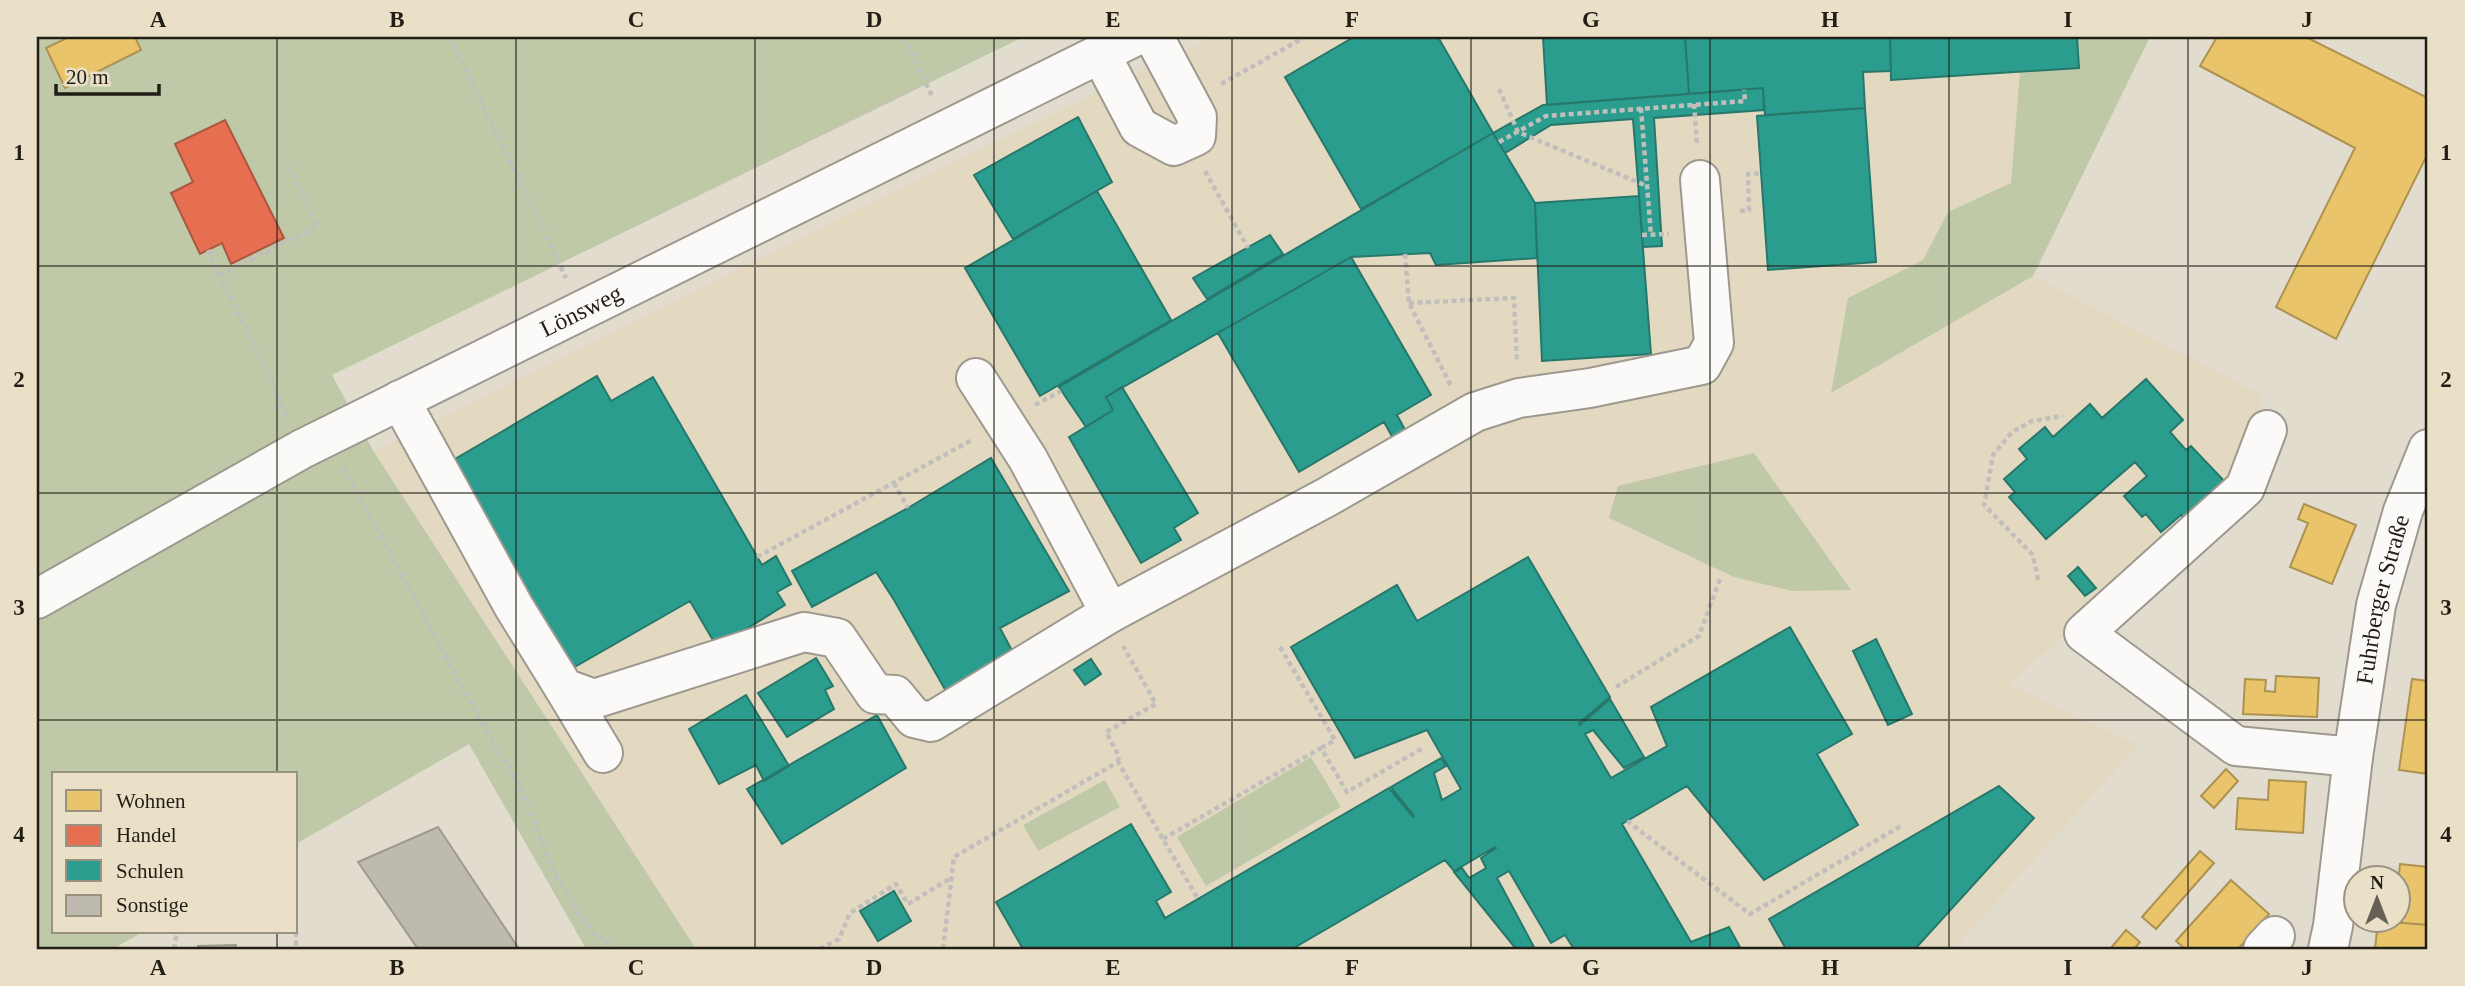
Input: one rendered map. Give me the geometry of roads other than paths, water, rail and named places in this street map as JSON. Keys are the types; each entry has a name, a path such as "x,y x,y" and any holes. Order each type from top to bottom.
{"street":[{"path":"1117,45 1139,127 1174,146 1196,136 1197,117 1154,37"},
{"name":"Lönsweg","path":"37,599 314,442 1117,45"},
{"path":"564,688 594,699 804,632 836,638 875,694 895,695 914,718 931,722 1114,625 1466,416 1519,398 1590,388 1702,365 1714,343 1700,180"},
{"path":"976,378 1028,459 1114,625"},
{"path":"400,400 514,607 603,753"},
{"path":"2267,430 2245,488 2084,633 2236,746 2353,757"},
{"name":"Fuhrberger Straße","path":"2328,949 2376,606 2403,511 2428,449"}]}
